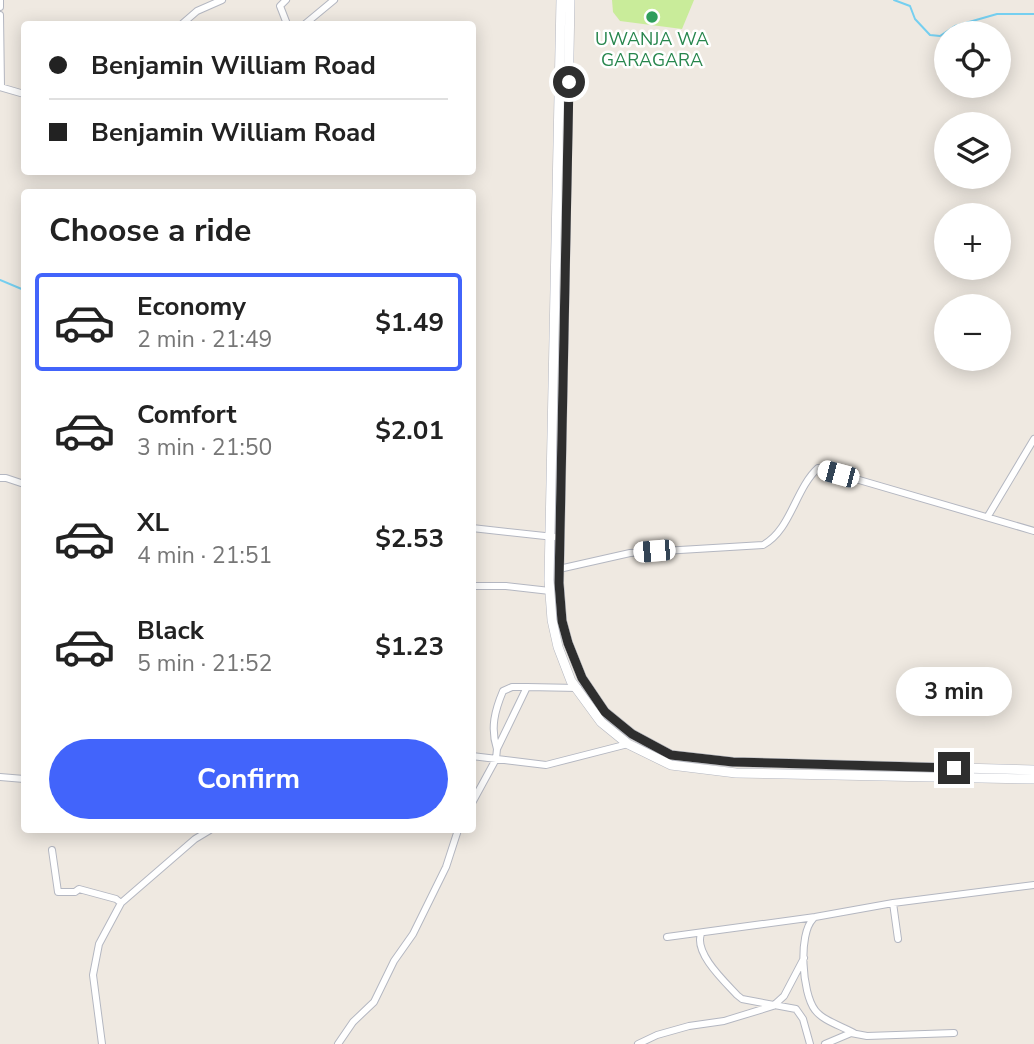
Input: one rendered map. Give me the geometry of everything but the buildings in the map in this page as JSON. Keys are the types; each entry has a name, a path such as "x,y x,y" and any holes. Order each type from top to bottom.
{"main road":[{"path":"561,0 555,537 562,621 581,686 605,712 632,734 671,755 733,762 1034,770"},
{"path":"570,0 555,537 550,591 552,620 558,647 601,722 628,744 671,765 736,773 1034,779"}],"street":[{"path":"0,0 0,7"},
{"path":"186,21 197,11 222,0"},
{"path":"286,0 279,6 286,21"},
{"path":"309,21 334,0"},
{"path":"0,15 0,87 21,93"},
{"path":"988,516 1034,439"},
{"path":"559,569 630,553 763,545 775,535 810,475 818,468 1034,531"},
{"path":"0,478 21,483"},
{"path":"476,528 555,537"},
{"path":"476,586 550,591"},
{"path":"497,748 494,740 494,717 503,691 512,687 581,686"},
{"path":"476,796 496,758 497,748 527,687"},
{"path":"476,757 552,765 628,744"},
{"path":"0,777 21,779"},
{"path":"102,1044 93,975 99,944 121,903 205,833"},
{"path":"338,1044 353,1022 374,1002 394,961 413,934 446,867 457,833"},
{"path":"52,850 58,892 75,892 79,889 116,899 121,903"},
{"path":"667,937 1034,885"},
{"path":"893,903 898,939"},
{"path":"815,917 805,932 805,984 816,1011 822,1017 854,1033 870,1036 954,1033"},
{"path":"701,934 699,944 703,954 737,995 742,999 791,1007 800,1013 810,1044"},
{"path":"638,1044 657,1035 689,1026 724,1021 776,1004 784,996 804,958"},
{"path":"825,1044 840,1036 854,1033"}],"green space":[{"name":"UWANJA WA GARAGARA","path":"612,0 694,0 682,29 620,21 613,12"}],"waterway":[{"path":"894,0 910,6 915,19 930,35 940,36 955,26 997,14 1034,14"},
{"path":"0,280 21,289"}],"place":[{"name":"UWANJA WA GARAGARA","path":"652,17"}],"route":[{"path":"569,82 559,583 562,621 582,678 605,712 632,734 671,755 733,762 954,768"}]}
